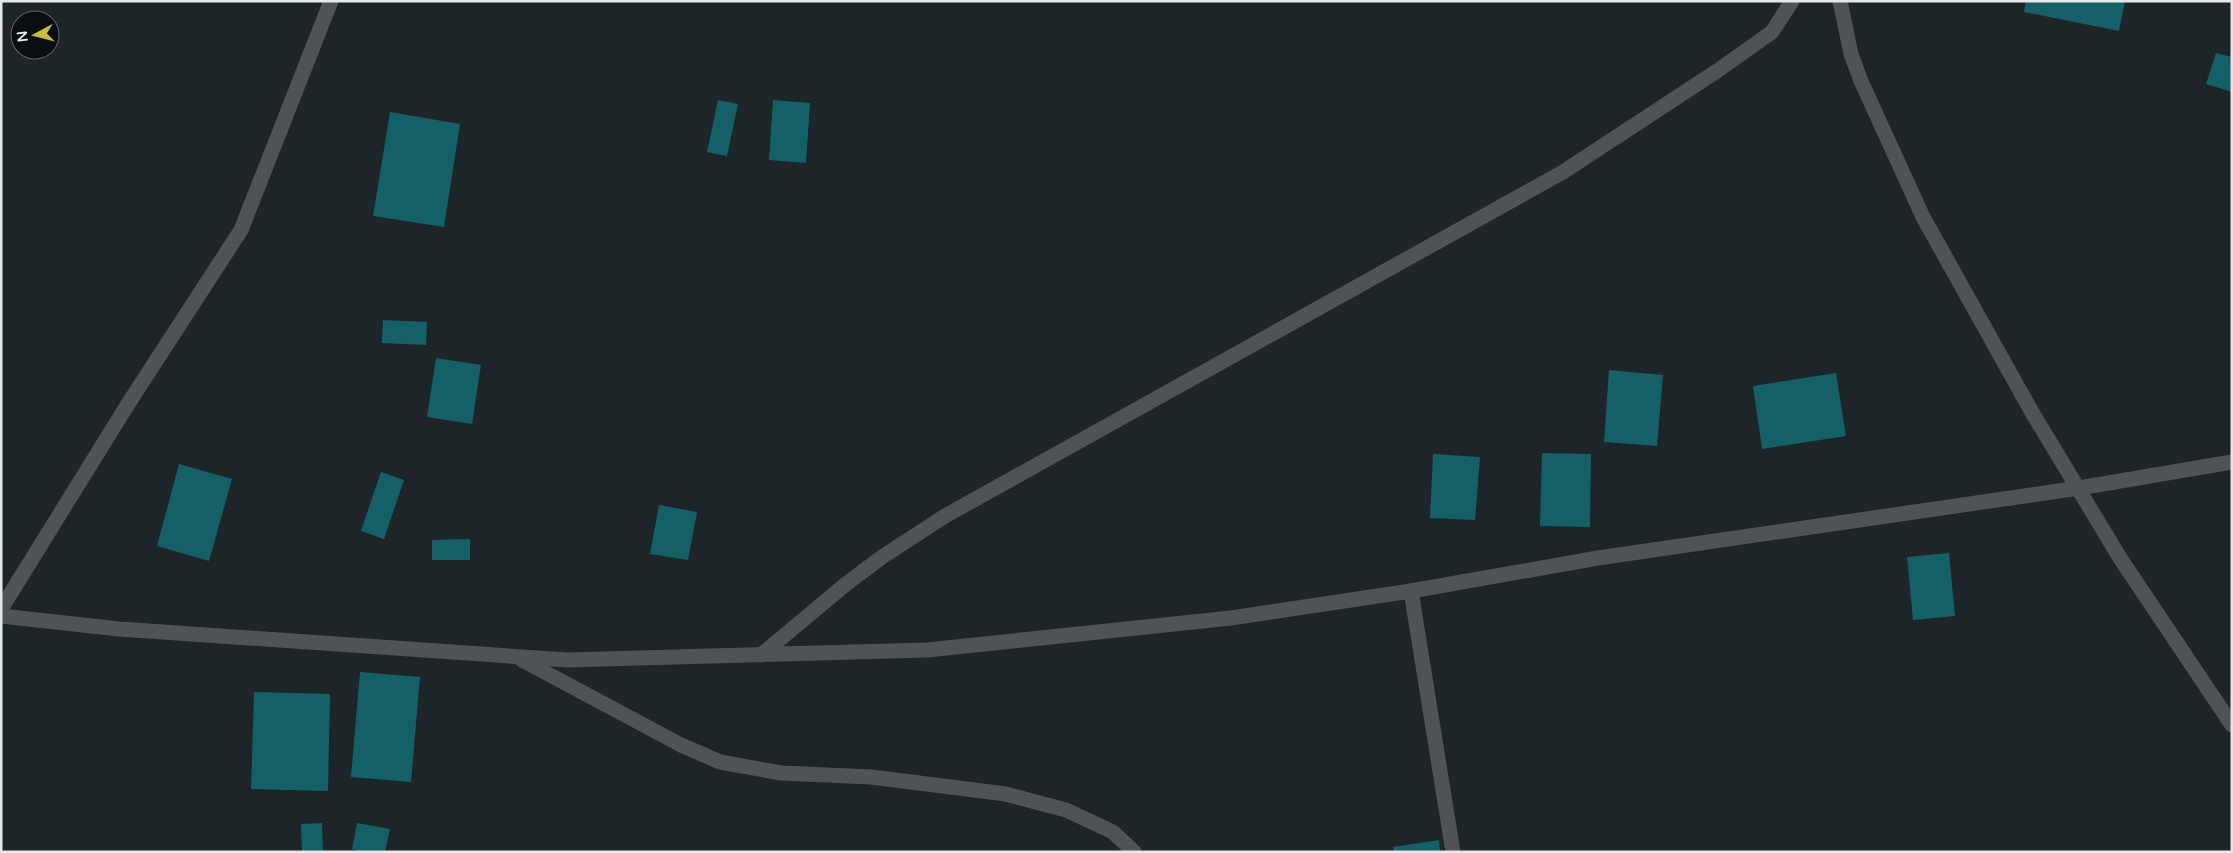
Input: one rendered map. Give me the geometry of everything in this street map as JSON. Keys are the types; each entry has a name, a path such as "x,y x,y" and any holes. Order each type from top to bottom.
{"street":[{"path":"1,609 128,404 241,230 331,1"},
{"path":"761,655 846,584 882,557 945,516 1563,172 1717,71 1772,32 1788,10 1792,1"},
{"path":"1840,1 1851,54 1861,81 1923,217 2033,414 2120,558 2232,725"},
{"path":"1,616 118,629 517,658 626,660 927,650 1231,618 1608,557 2079,488 2232,462"},
{"path":"1411,590 1453,852"},
{"path":"517,658 681,745 720,762 782,773 871,777 1006,794 1066,810 1113,832 1134,852"}],"building":[{"path":"2026,1 2125,1 2119,31 2024,12"},
{"path":"2216,53 2232,57 2232,92 2206,84"},
{"path":"718,100 738,104 727,156 707,152"},
{"path":"773,100 810,103 806,163 769,160"},
{"path":"390,112 460,124 444,227 373,216"},
{"path":"383,320 427,322 426,345 382,343"},
{"path":"436,358 481,365 472,424 427,417"},
{"path":"1609,370 1663,375 1657,446 1604,442"},
{"path":"1836,373 1846,436 1762,449 1753,386"},
{"path":"1542,453 1591,454 1590,527 1540,526"},
{"path":"1433,454 1480,457 1475,520 1430,518"},
{"path":"179,464 232,479 209,561 157,546"},
{"path":"381,472 404,480 384,539 361,531"},
{"path":"659,505 697,512 688,560 650,554"},
{"path":"470,539 470,560 432,560 432,540"},
{"path":"1949,553 1955,616 1913,620 1907,557"},
{"path":"360,672 420,677 411,782 351,777"},
{"path":"254,692 330,694 328,791 251,789"},
{"path":"322,823 323,852 302,852 301,824"},
{"path":"357,823 390,829 385,852 363,852 352,849"},
{"path":"1439,840 1440,852 1394,852 1393,847"}]}
